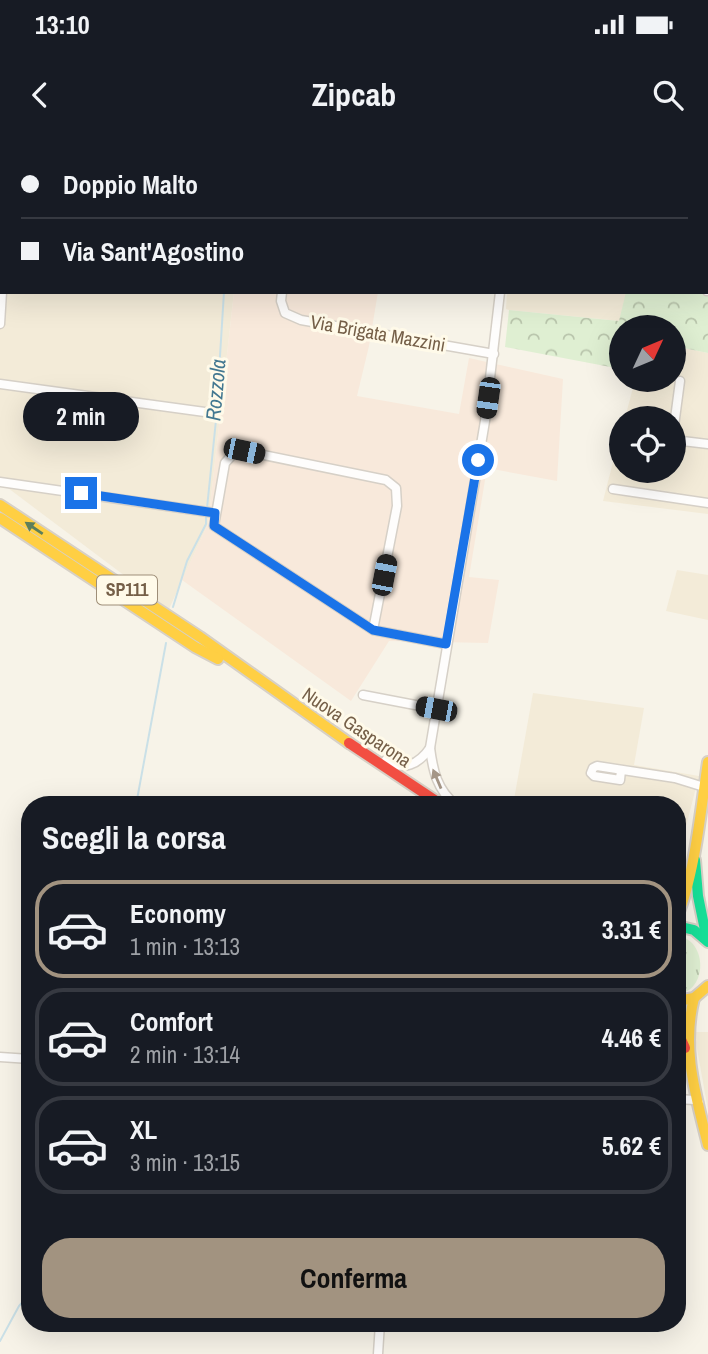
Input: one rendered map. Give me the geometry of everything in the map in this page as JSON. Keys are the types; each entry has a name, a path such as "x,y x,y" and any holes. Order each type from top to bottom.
{"main road":[{"name":"Nuova Gasparona","path":"0,505 430,796"},
{"name":"Nuova Gasparona","path":"0,518 195,647 253,677"},
{"path":"686,888 708,762"},
{"path":"694,849 698,896 707,941"},
{"path":"686,928 694,930 707,941"},
{"path":"686,998 703,993"},
{"path":"703,993 687,1030 689,1058 708,1145"},
{"path":"686,1051 689,1058"}],"street":[{"path":"0,324 2,294"},
{"name":"Via Brigata Mazzini","path":"282,294 285,313 301,320 494,354"},
{"path":"447,796 441,790 433,770 430,748 483,433 500,294"},
{"path":"0,384 212,413"},
{"path":"686,441 708,444"},
{"path":"373,630 397,506 396,488 386,480 244,451 233,454 225,463 209,512 214,526 373,630 446,644"},
{"path":"1,482 209,512"},
{"path":"613,489 708,503"},
{"path":"363,695 436,709"},
{"path":"312,717 338,729 393,765 410,766 421,760 430,748"},
{"path":"621,770 675,778 704,786"},
{"path":"0,1057 21,1058"},
{"path":"686,1100 699,1103"},
{"path":"378,1354 379,1332"}],"shaded area":[{"path":"2,294 234,294 208,524 169,609 0,482"},
{"path":"234,294 378,294 357,396 459,414 469,358 563,379 557,481 487,468 469,577 499,580 488,643 389,641 351,701 182,580 208,524"},
{"path":"507,294 627,294 622,315 609,315 609,320 506,309"},
{"path":"686,348 708,353 708,514 603,501 609,478 609,483 686,483 686,406 628,406 632,392 686,392"},
{"path":"677,570 708,575 708,620 666,611"},
{"path":"533,693 644,708 634,765 699,776 686,826 686,796 515,796"},
{"path":"694,1032 708,1032 708,1110"}],"green space":[{"path":"626,294 708,294 708,353 686,348 686,315 620,315"},
{"path":"509,310 609,320 609,367 505,347"},
{"path":"686,939 699,955 700,965 699,976 687,991"}],"waterway":[{"name":"Rozzola","path":"207,508 224,294"},
{"name":"Rozzola","path":"173,607 187,561 206,524 206,517"},
{"name":"Rozzola","path":"138,796 166,643"},
{"name":"Rozzola","path":"0,1341 21,1304"}],"traffic: fast":[{"path":"695,860 698,896 707,940"},
{"path":"686,928 694,930 708,942"}],"traffic: slow":[{"path":"0,505 200,637 349,743"},
{"path":"0,518 195,647 218,659"},
{"path":"686,889 693,862 708,762"},
{"path":"686,999 694,998 708,986"},
{"path":"694,998 690,1017 690,1054 708,1145"}],"traffic: jam":[{"path":"349,743 428,796"}],"route":[{"path":"81,493 215,513 214,526 373,630 446,644 478,460"}]}
